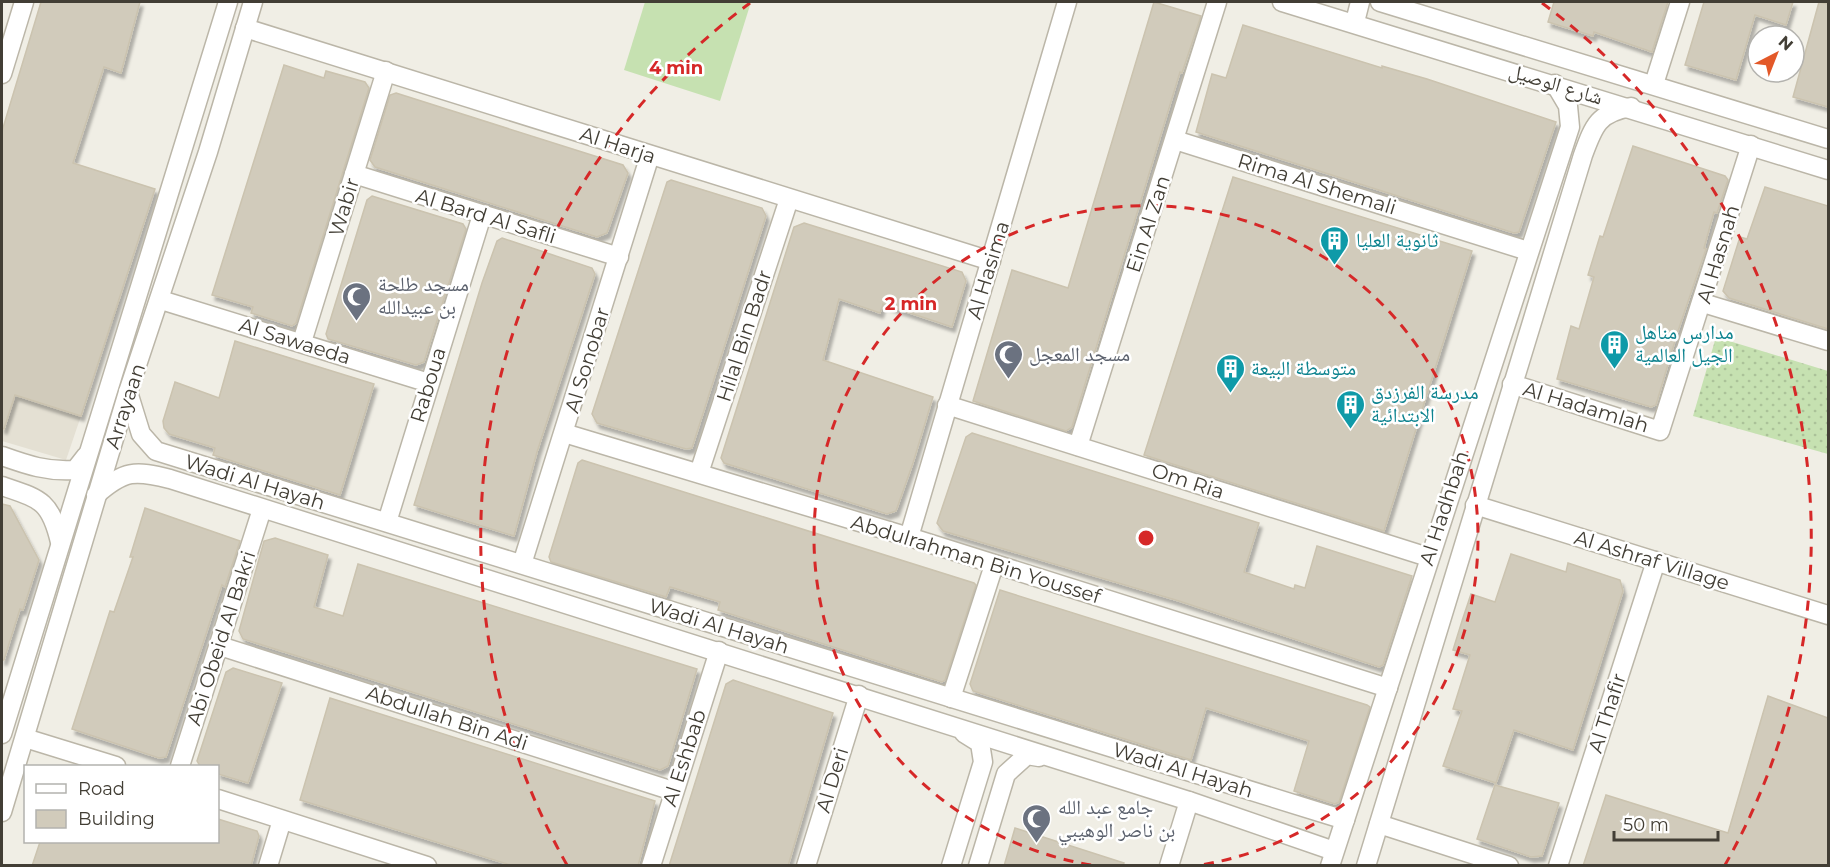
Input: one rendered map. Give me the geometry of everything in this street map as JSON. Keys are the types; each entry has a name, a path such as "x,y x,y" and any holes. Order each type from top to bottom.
{"street":[{"path":"2,74 24,2"},
{"name":"Arrayaan","path":"2,734 228,2"},
{"name":"Arrayaan","path":"2,812 96,495 208,152 253,2"},
{"name":"Al Hasima","path":"909,537 1067,2"},
{"name":"Ein Al Zan","path":"1078,446 1175,140 1216,2"},
{"name":"شارع الوصيل","path":"1282,2 1631,107 1828,170"},
{"path":"1354,22 1360,2"},
{"name":"شارع الوصيل","path":"1380,2 1828,139"},
{"path":"1654,84 1680,2"},
{"name":"Al Harja","path":"245,28 991,261"},
{"name":"Wabir","path":"302,342 386,71"},
{"name":"Al Hadhbah","path":"1332,858 1428,557 1570,127 1568,106 1555,84"},
{"name":"Al Hadhbah","path":"1366,866 1474,505 1592,131 1605,114 1631,107"},
{"name":"Rima Al Shemali","path":"1175,140 1528,251"},
{"path":"184,144 208,152"},
{"name":"Al Hasnah","path":"1660,430 1703,303 1751,145"},
{"name":"Al Sonobar","path":"522,564 650,155"},
{"name":"Al Bard Al Safli","path":"354,174 619,257"},
{"path":"1552,180 1574,187"},
{"name":"Hilal Bin Badr","path":"699,473 789,199"},
{"name":"Raboua","path":"387,522 482,215"},
{"name":"Al Sawaeda","path":"160,300 429,383"},
{"path":"1703,303 1828,341"},
{"name":"Al Hadamlah","path":"1512,384 1660,430"},
{"name":"Wadi Al Hayah","path":"128,392 141,434 156,451 1345,820"},
{"name":"Om Ria","path":"947,405 1428,557"},
{"name":"Abdulrahman Bin Youssef","path":"564,433 909,537 1388,688"},
{"path":"60,545 54,518 46,505 2,484 5,457 41,470 75,470 89,452"},
{"path":"189,485 195,464"},
{"name":"Wadi Al Hayah","path":"96,495 124,475 142,472 189,485 1189,801 1276,831 1332,858"},
{"name":"Al Ashraf Village","path":"1474,505 1828,615"},
{"name":"Abi Obeid Al Bakri","path":"180,765 262,509"},
{"name":"Al Thafir","path":"1558,866 1656,561"},
{"path":"951,698 994,565"},
{"name":"Abdullah Bin Adi","path":"220,646 674,791"},
{"name":"Al Eshbab","path":"651,866 719,651"},
{"name":"Al Deri","path":"806,866 859,695"},
{"path":"950,725 980,743 983,762 951,866"},
{"path":"25,738 113,765"},
{"path":"978,866 1006,774 1027,755 1055,760"},
{"path":"219,799 421,865"},
{"path":"1168,866 1189,801"},
{"path":"1276,831 1285,802"},
{"path":"268,866 282,820"},
{"path":"1379,824 1509,866"}],"shaded area":[{"path":"2,262 120,301 66,460 2,441"}],"green space":[{"path":"645,2 751,2 720,101 624,70"},
{"path":"1716,337 1828,371 1828,454 1693,416"}],"building":[{"path":"41,2 140,2 121,73 104,67 73,163 155,189 81,416 15,395 4,429 2,428 2,131"},
{"path":"1154,2 1201,16 1182,73 1180,72 1072,427 1066,431 973,401 1012,270 1068,288"},
{"path":"1554,2 1668,2 1652,52 1594,32 1593,36 1548,22"},
{"path":"1704,2 1793,2 1786,24 1755,15 1752,24 1746,24 1746,46 1736,80 1685,65"},
{"path":"1819,2 1828,4 1828,107 1793,97 1797,84 1806,84 1806,50"},
{"path":"1243,25 1382,68 1382,66 1427,79 1556,122 1519,232 1514,233 1196,132 1212,74 1226,78"},
{"path":"284,65 324,78 326,71 365,82 369,88 296,323 292,326 251,313 253,307 212,295"},
{"path":"396,93 623,165 628,173 607,233 597,237 375,167 370,160 390,95"},
{"path":"1633,146 1725,176 1728,180 1717,213 1714,212 1704,248 1706,249 1656,405 1651,407 1557,379 1571,326 1579,329 1594,277 1588,275"},
{"path":"1233,177 1472,251 1384,531 1144,455"},
{"path":"671,180 762,208 766,216 692,448 686,449 597,423 592,414 667,182"},
{"path":"1765,187 1828,206 1828,329 1729,298 1723,291 1740,237 1747,239"},
{"path":"372,196 463,224 466,229 424,362 416,365 328,339 326,334 367,200"},
{"path":"804,223 962,272 966,281 952,327 883,304 880,313 839,299 823,360 933,397 896,511 887,514 724,463 721,458 794,227"},
{"path":"502,238 592,268 595,274 537,452 514,536 414,505 482,283 497,241"},
{"path":"235,341 374,384 340,495 213,455 215,448 169,434 164,428 163,421 175,382 219,398"},
{"path":"972,433 1259,523 1244,572 1294,589 1295,585 1305,588 1317,546 1412,576 1383,665 1379,667 1179,601 943,531 937,523 966,437"},
{"path":"582,460 974,583 976,585 945,680 942,682 718,610 720,602 670,587 666,597 551,562 549,557 578,463"},
{"path":"2,504 10,506 39,560 4,660 2,660"},
{"path":"145,508 240,541 225,587 222,585 166,757 159,758 72,729 110,611 114,612 133,557 130,557"},
{"path":"275,538 328,555 314,607 343,616 358,564 697,669 668,766 660,770 243,639 239,631 264,541"},
{"path":"1511,554 1566,572 1568,563 1620,580 1623,591 1573,750 1514,730 1496,783 1443,766 1462,711 1453,709 1470,655 1453,650 1462,621 1471,594 1495,602"},
{"path":"1000,590 1367,705 1370,707 1339,802 1335,804 1294,791 1309,741 1206,708 1191,760 973,691 970,684"},
{"path":"233,668 282,683 248,783 219,774 219,765 199,765 197,761 226,672"},
{"path":"733,680 833,713 788,866 669,866 726,684"},
{"path":"1768,696 1828,718 1828,866 1583,866 1606,795 1728,833"},
{"path":"330,698 655,801 638,866 514,866 300,800"},
{"path":"1495,785 1559,803 1542,856 1531,857 1477,839"},
{"path":"219,819 257,831 259,836 251,866 32,866 40,843 219,843"},
{"name":"جامع عبد الله بن ناصر الوهيبي","path":"1015,828 1124,863 1123,866 1004,866"}],"place":[{"name":"ثانوية العليا","path":"1335,266"},
{"name":"مسجد طلحة بن عبيدالله","path":"357,322"},
{"name":"مدارس مناهل الجيل العالمية","path":"1614,370"},
{"name":"مسجد المعجل","path":"1008,380"},
{"name":"متوسطة البيعة","path":"1230,394"},
{"name":"مدرسة الفرزدق الابتدائية","path":"1350,430"},
{"name":"جامع عبد الله بن ناصر الوهيبي","path":"1037,844"}]}
